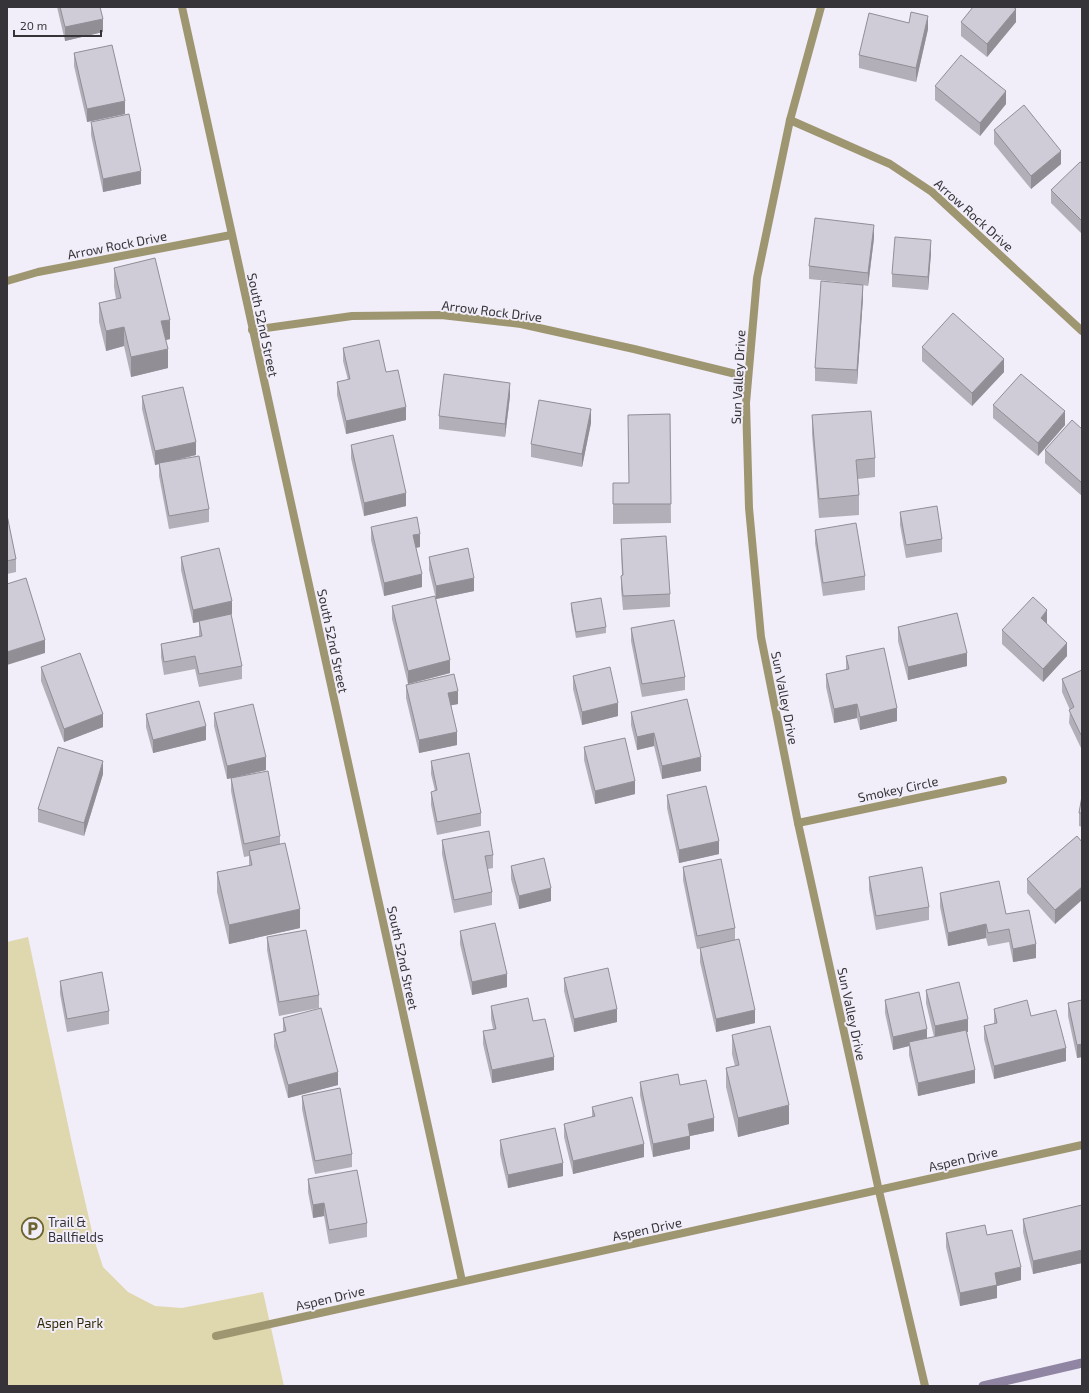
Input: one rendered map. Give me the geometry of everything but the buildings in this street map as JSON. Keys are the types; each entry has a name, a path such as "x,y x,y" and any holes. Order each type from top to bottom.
{"street":[{"name":"South 52nd Street","path":"182,7 462,1281"},
{"name":"Sun Valley Drive","path":"821,7 790,120 757,278 746,404 749,508 761,637 798,823 879,1191 925,1386"},
{"name":"Arrow Rock Drive","path":"790,120 890,164 932,192 1082,331"},
{"name":"Arrow Rock Drive","path":"7,281 38,272 231,235"},
{"name":"Arrow Rock Drive","path":"252,330 352,316 441,315 521,324 634,349 748,377"},
{"name":"Smokey Circle","path":"798,823 1003,780"},
{"name":"Aspen Drive","path":"216,1336 1082,1145"}],"green space":[{"name":"Aspen Park","path":"28,937 74,1153 93,1236 103,1267 128,1292 155,1306 182,1308 263,1292 284,1386 7,1386 7,942"}],"waterway":[{"path":"983,1386 1082,1363"}],"place":[{"name":"Trail & Ballfields","path":"33,1229"}]}
